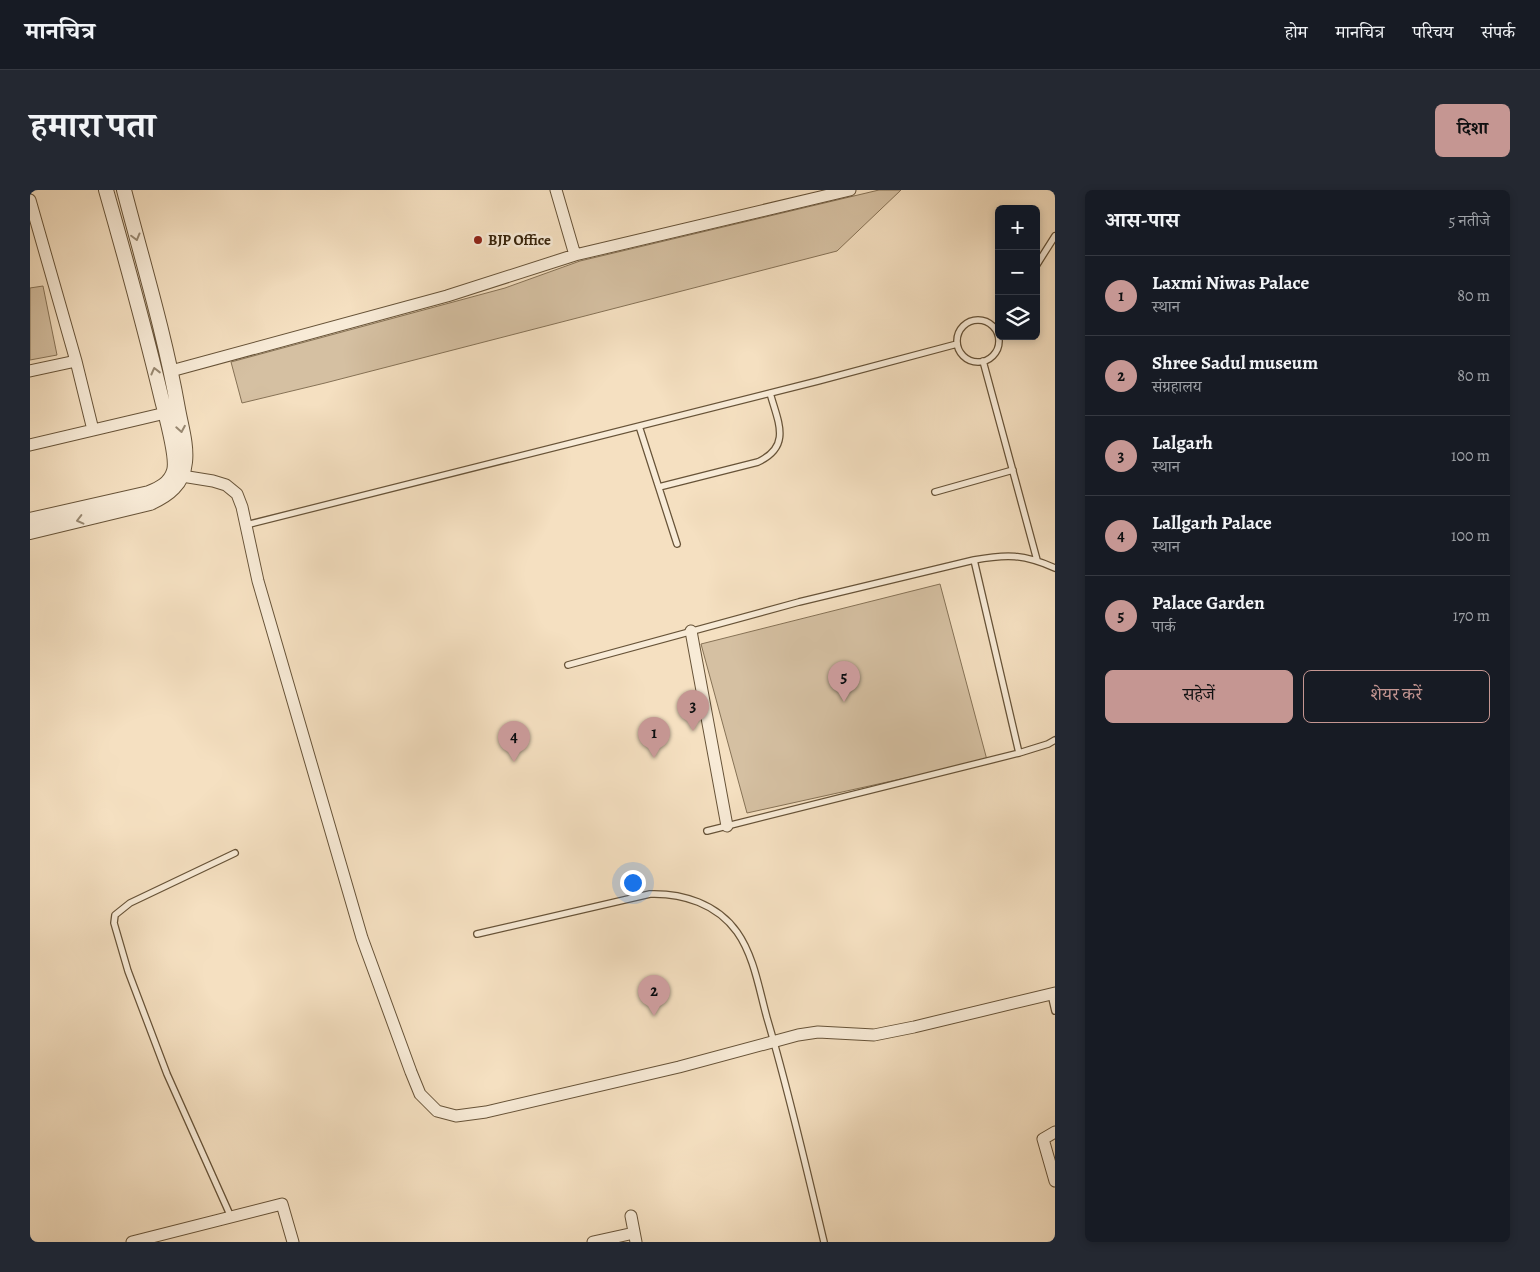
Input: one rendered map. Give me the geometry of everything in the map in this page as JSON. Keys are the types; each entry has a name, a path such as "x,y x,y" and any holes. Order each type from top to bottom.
{"street":[{"path":"30,532 150,503 166,496 182,476 185,462 184,445 171,411 106,190"},
{"path":"30,520 149,493 161,488 174,471 171,371 124,190"},
{"path":"556,190 575,255"},
{"path":"171,371 447,296 575,255 828,193 850,190"},
{"path":"30,200 76,361 92,430"},
{"path":"30,371 76,361"},
{"path":"30,445 171,411"},
{"path":"182,476 226,485 237,494 242,507 260,590 362,938 420,1094 437,1111 456,1116 486,1112 818,1032 874,1035 1053,994"},
{"path":"691,631 728,826"},
{"path":"1055,1132 1044,1139 1055,1181"},
{"path":"132,1242 282,1204 293,1242"},
{"path":"593,1242 635,1237 631,1216"}],"lane":[{"path":"1040,260 1055,236"},
{"path":"995,326 985,321 971,321 964,324 957,337 957,344 959,351 964,357 970,361 983,362 989,359 998,349 999,340"},
{"path":"246,525 957,344"},
{"path":"983,362 1037,560"},
{"path":"659,487 758,462 769,457 776,450 780,429 770,393"},
{"path":"639,426 677,544"},
{"path":"935,492 1012,470"},
{"path":"568,664 799,602 974,560 1014,555 1037,560 1055,568"},
{"path":"974,560 1019,753"},
{"path":"707,831 1019,753 1055,740"},
{"path":"231,1217 167,1074 128,971 114,923 115,915 130,903 235,854"},
{"path":"477,934 650,894 668,894 684,897 704,904 720,915 736,930 753,967 774,1042 824,1242"},
{"path":"1053,994 1055,1011"}],"shaded area":[{"path":"879,190 901,190 837,251 242,403 231,362 505,288 580,261"},
{"path":"43,286 57,355 30,360 30,288"},
{"path":"940,584 987,760 747,813 701,644"}],"place":[{"name":"BJP Office","path":"478,240"},
{"name":"Palace Garden","path":"844,702"},
{"name":"Lalgarh","path":"693,731"},
{"name":"Laxmi Niwas Palace","path":"654,758"},
{"name":"Lallgarh Palace","path":"514,762"},
{"name":"Shree Sadul museum","path":"654,1016"}]}
